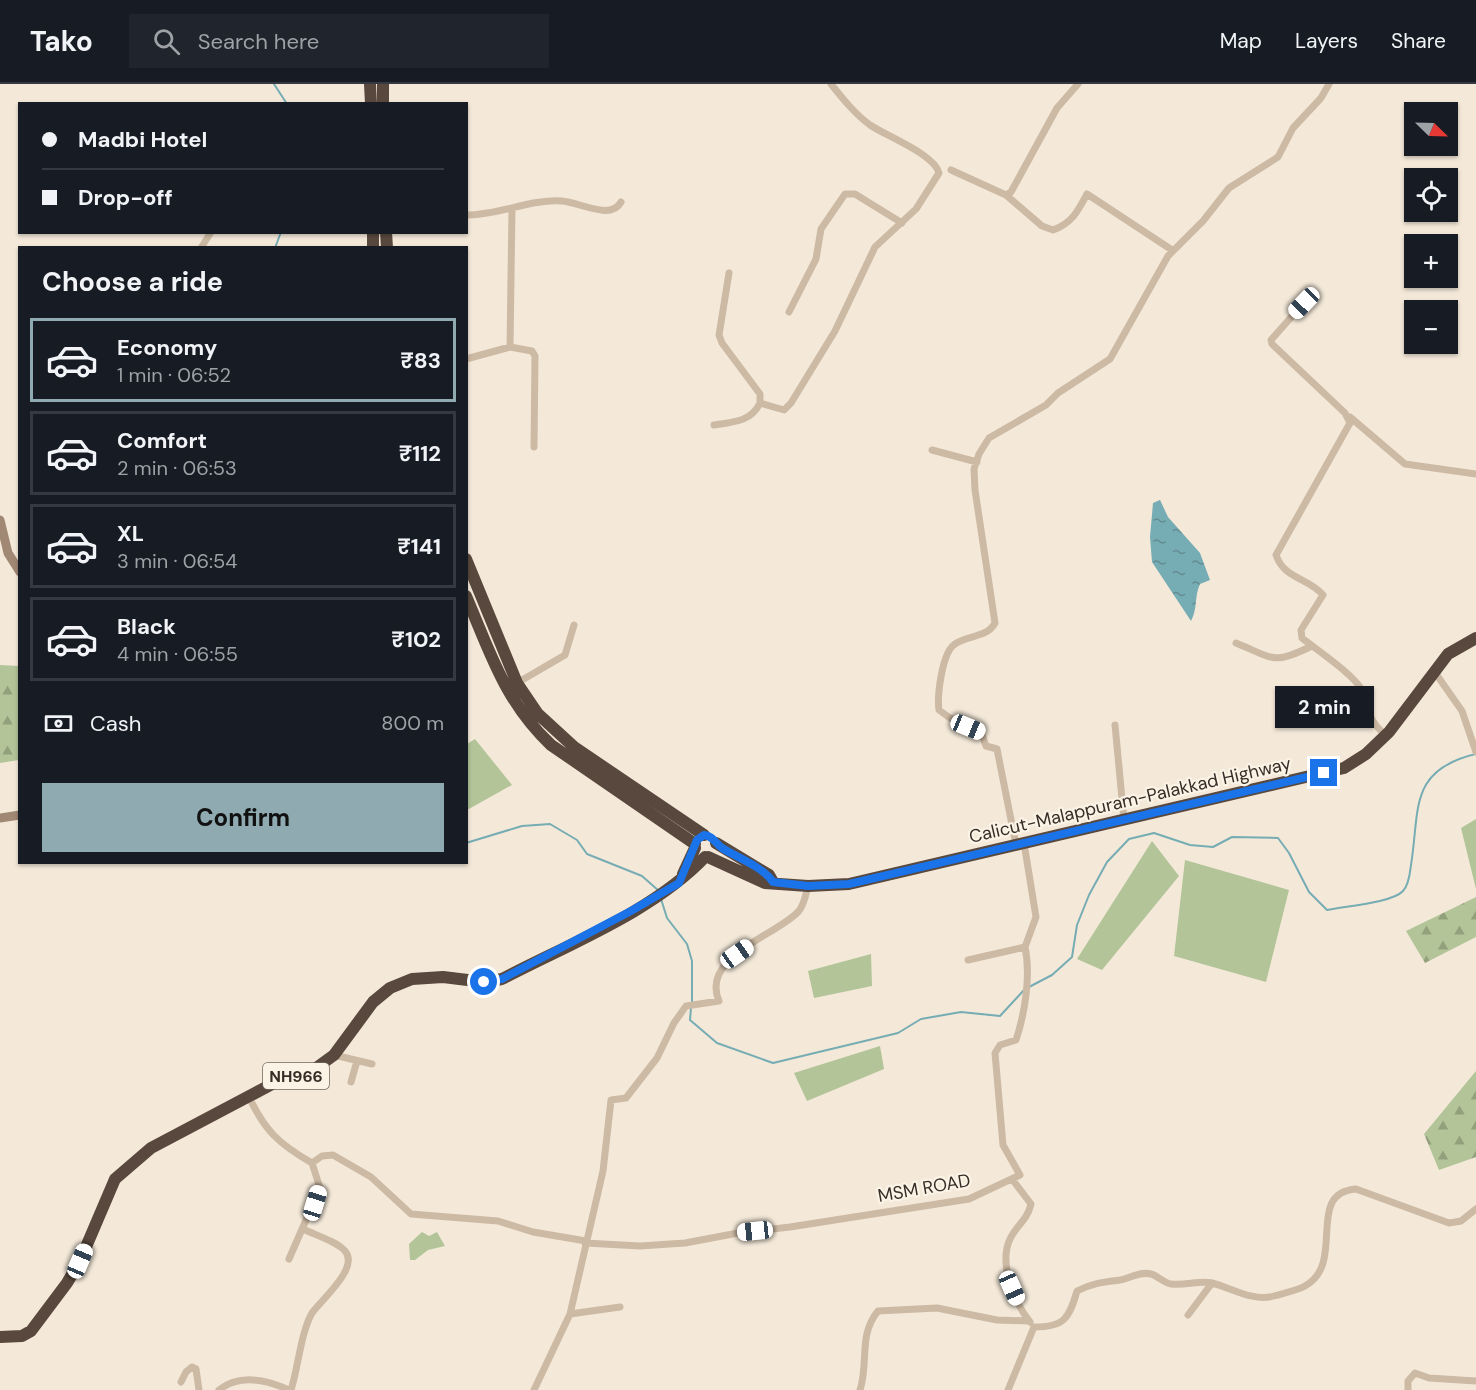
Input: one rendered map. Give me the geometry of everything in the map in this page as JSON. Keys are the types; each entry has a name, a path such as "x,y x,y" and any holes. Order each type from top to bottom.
{"highway":[{"path":"370,84 371,102"},
{"path":"382,84 383,102"},
{"path":"468,564 525,699 557,733 698,842"},
{"path":"468,601 511,699 537,732 551,745 698,842"},
{"name":"Calicut-Malappuram-Palakkad Highway","path":"698,842 707,857 765,883 808,886 849,884 1344,768 1366,754 1384,735 1448,654 1476,638"},
{"path":"679,883 698,842 712,837 716,843 769,875 773,882"},
{"name":"NH966","path":"0,1337 22,1336 31,1331 67,1283 80,1261 115,1179 130,1163 151,1148 276,1082 312,1071 334,1055 373,1002 390,988 412,979 443,977 484,982 502,979 654,899 679,883 715,852 716,843"}],"street":[{"path":"831,84 852,109 871,126 909,147 938,169 953,167 1006,195 1042,226 1053,230 1066,226 1074,218 1087,194 1172,250"},
{"path":"1006,195 1011,192 1057,108 1078,84"},
{"path":"1008,1390 1031,1324 1012,1288 1007,1271 1006,1251 1010,1239 1028,1217 1031,1204 1012,1179 1020,1175 1003,1145 995,1053 1000,1046 1016,1040 1020,1026 1028,962 1025,947 1036,917 997,749 986,746 981,732 950,718 939,710 937,698 947,654 954,644 993,628 996,623 975,490 977,462 989,438 1046,405 1058,393 1110,359 1124,338 1146,290 1172,250 1203,221 1229,188 1278,157 1293,128 1321,98 1329,84"},
{"path":"760,403 784,410 791,403 835,331 875,247 902,223 932,188 939,173 938,169"},
{"path":"789,312 816,259 821,229 845,194 855,194 902,223"},
{"path":"468,215 513,209 528,202 568,202 610,211 618,208 621,202"},
{"path":"510,347 513,209"},
{"path":"714,424 738,422 751,416 760,403 760,394 722,343 719,335 729,273"},
{"path":"1304,303 1276,332 1271,340 1272,344 1350,417 1405,464 1476,474"},
{"path":"468,358 510,347 526,349 535,356 534,447"},
{"path":"1350,417 1350,423 1276,555 1280,566 1286,572 1323,595 1301,630 1302,638 1347,673 1362,690 1370,721 1384,735"},
{"path":"932,450 977,462"},
{"path":"0,520 8,553 18,569"},
{"path":"517,683 565,655 574,625"},
{"path":"1236,644 1269,659 1277,660 1312,646"},
{"path":"1434,671 1462,711 1476,752"},
{"path":"1114,725 1124,820"},
{"path":"0,818 18,815"},
{"path":"534,1390 570,1314 603,1171 605,1129 611,1100 626,1098 657,1058 674,1023 686,1006 719,1001 716,981 723,965 800,911 808,886"},
{"path":"968,960 1025,947"},
{"path":"334,1055 372,1064"},
{"path":"351,1082 357,1061"},
{"path":"249,1096 259,1119 271,1135 286,1148 312,1163 320,1188 289,1259"},
{"name":"MSM ROAD","path":"312,1163 322,1156 333,1155 371,1177 411,1214 498,1221 533,1232 585,1242 640,1246 685,1243 969,1199 1012,1179"},
{"path":"860,1390 865,1372 864,1340 878,1311 937,1308 998,1320 1051,1327 1063,1322 1072,1308 1077,1292 1090,1284 1120,1280 1142,1273 1152,1274 1170,1284 1212,1283 1234,1292 1268,1298 1305,1286 1317,1276 1326,1256 1327,1214 1333,1197 1344,1190 1356,1189 1411,1207 1449,1224 1461,1221 1476,1209"},
{"path":"219,1390 225,1385 252,1378 290,1390 312,1313 336,1287 345,1270 348,1258 345,1251 338,1246 303,1229"},
{"path":"1188,1315 1212,1283"},
{"path":"570,1314 620,1307"},
{"path":"181,1382 186,1372 192,1367 196,1369 199,1390"},
{"path":"1408,1390 1408,1381 1415,1373 1429,1378 1476,1381"}],"green space":[{"path":"0,665 18,666 18,760 0,763"},
{"path":"475,739 512,785 468,809 468,743"},
{"path":"1476,819 1476,889 1461,828"},
{"path":"1152,841 1179,876 1102,970 1077,959"},
{"path":"1185,860 1289,890 1266,982 1174,956"},
{"path":"1476,897 1476,937 1425,963 1406,931"},
{"path":"871,954 872,986 814,998 808,971"},
{"path":"880,1046 884,1069 807,1101 794,1073"},
{"path":"1476,1071 1476,1157 1439,1170 1424,1134"},
{"path":"422,1232 429,1236 437,1232 445,1246 428,1250 415,1260 410,1260 409,1244"}],"water":[{"path":"1160,500 1168,517 1200,553 1210,580 1200,584 1191,621 1152,562 1150,537 1153,503"}],"waterway":[{"path":"274,84 286,102"},
{"path":"276,246 280,234"},
{"path":"1029,987 1052,975 1072,957 1077,925 1089,895 1107,862 1129,839 1154,833 1190,845 1213,847 1232,837 1278,838 1289,853 1309,892 1327,910 1379,901 1397,895 1403,891 1409,879 1418,810 1421,795 1428,782 1438,770 1454,761 1476,754"},
{"path":"468,842 522,826 550,824 577,840 587,854 642,876 659,891"},
{"path":"661,899 667,918 687,944 692,961 692,1002"},
{"path":"691,1008 690,1020 717,1043 773,1063 898,1033 921,1019 961,1012 1000,1016 1024,990"}],"route":[{"path":"484,982 502,979 654,899 679,883 697,840 704,835 712,837 723,848 769,875 773,882 808,886 849,884 1324,773"}]}
